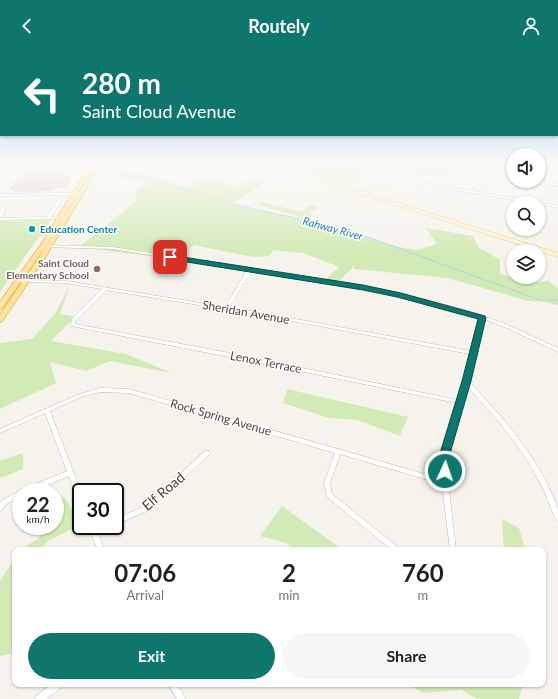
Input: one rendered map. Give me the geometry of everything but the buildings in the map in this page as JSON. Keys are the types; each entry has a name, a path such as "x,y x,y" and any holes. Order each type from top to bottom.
{"main road":[{"path":"0,320 27,281 73,195"},
{"path":"0,307 68,217 80,195"},
{"path":"367,195 558,255"}],"street":[{"path":"48,218 63,195"},
{"path":"494,195 506,197"},
{"path":"546,205 558,207"},
{"path":"2,208 0,218 68,217"},
{"path":"46,246 112,248 332,282 398,295 482,318 558,350"},
{"path":"226,308 250,270"},
{"name":"Sheridan Avenue","path":"19,281 66,282 106,288 226,308 473,353"},
{"name":"Lenox Terrace","path":"106,288 74,320 72,324 75,326 235,356 460,402"},
{"path":"453,547 445,482 446,450 482,318"},
{"path":"466,381 504,423 532,460 558,518"},
{"name":"Rock Spring Avenue","path":"0,431 79,396 95,392 129,391 445,482"},
{"path":"47,410 75,483"},
{"path":"338,451 327,483 329,495 394,547"},
{"name":"Elf Road","path":"124,518 147,508 207,453"},
{"path":"45,483 71,472"},
{"path":"0,508 3,503 12,498"},
{"path":"95,535 100,547"},
{"path":"40,699 55,687"},
{"path":"174,687 182,699"}],"green space":[{"path":"136,195 245,195 232,204 352,231 377,241 399,247 417,250 437,244 426,228 473,236 478,247 500,260 500,273 506,276 506,284 546,284 546,281 548,281 558,288 558,305 546,302 528,301 448,278 354,269 355,265 338,282 325,280 339,267 304,253 273,250 268,256 253,257 194,245 172,259 79,247 136,201"},
{"path":"263,202 301,212 310,205 319,207 310,214 314,216 308,219 258,205"},
{"path":"51,219 47,225 49,227 43,236 38,238 0,292 0,221"},
{"path":"69,287 60,314 75,317 51,341 126,354 172,373 110,361 86,371 50,362 56,383 0,409 0,343 32,339 55,314"},
{"path":"287,389 408,417 400,436 358,420 329,418 283,403"},
{"path":"23,453 23,469 0,478 0,461"},
{"path":"64,497 72,510 72,529 64,533"},
{"path":"282,506 339,547 291,547 286,543 260,536"},
{"path":"502,519 519,528 524,547 504,547"},
{"path":"41,535 60,535 48,541 43,547 25,547"},
{"path":"12,563 12,654 0,656 0,581"},
{"path":"413,687 522,687 519,699 477,699 461,690 423,693"}],"waterway":[{"name":"Rahway River","path":"204,195 232,204 346,229 540,300 558,300"}],"place":[{"name":"Education Center","path":"32,229"},
{"name":"Saint Cloud Elementary School","path":"97,269"}],"route":[{"path":"170,257 363,287 482,318 446,450 445,471"}]}
